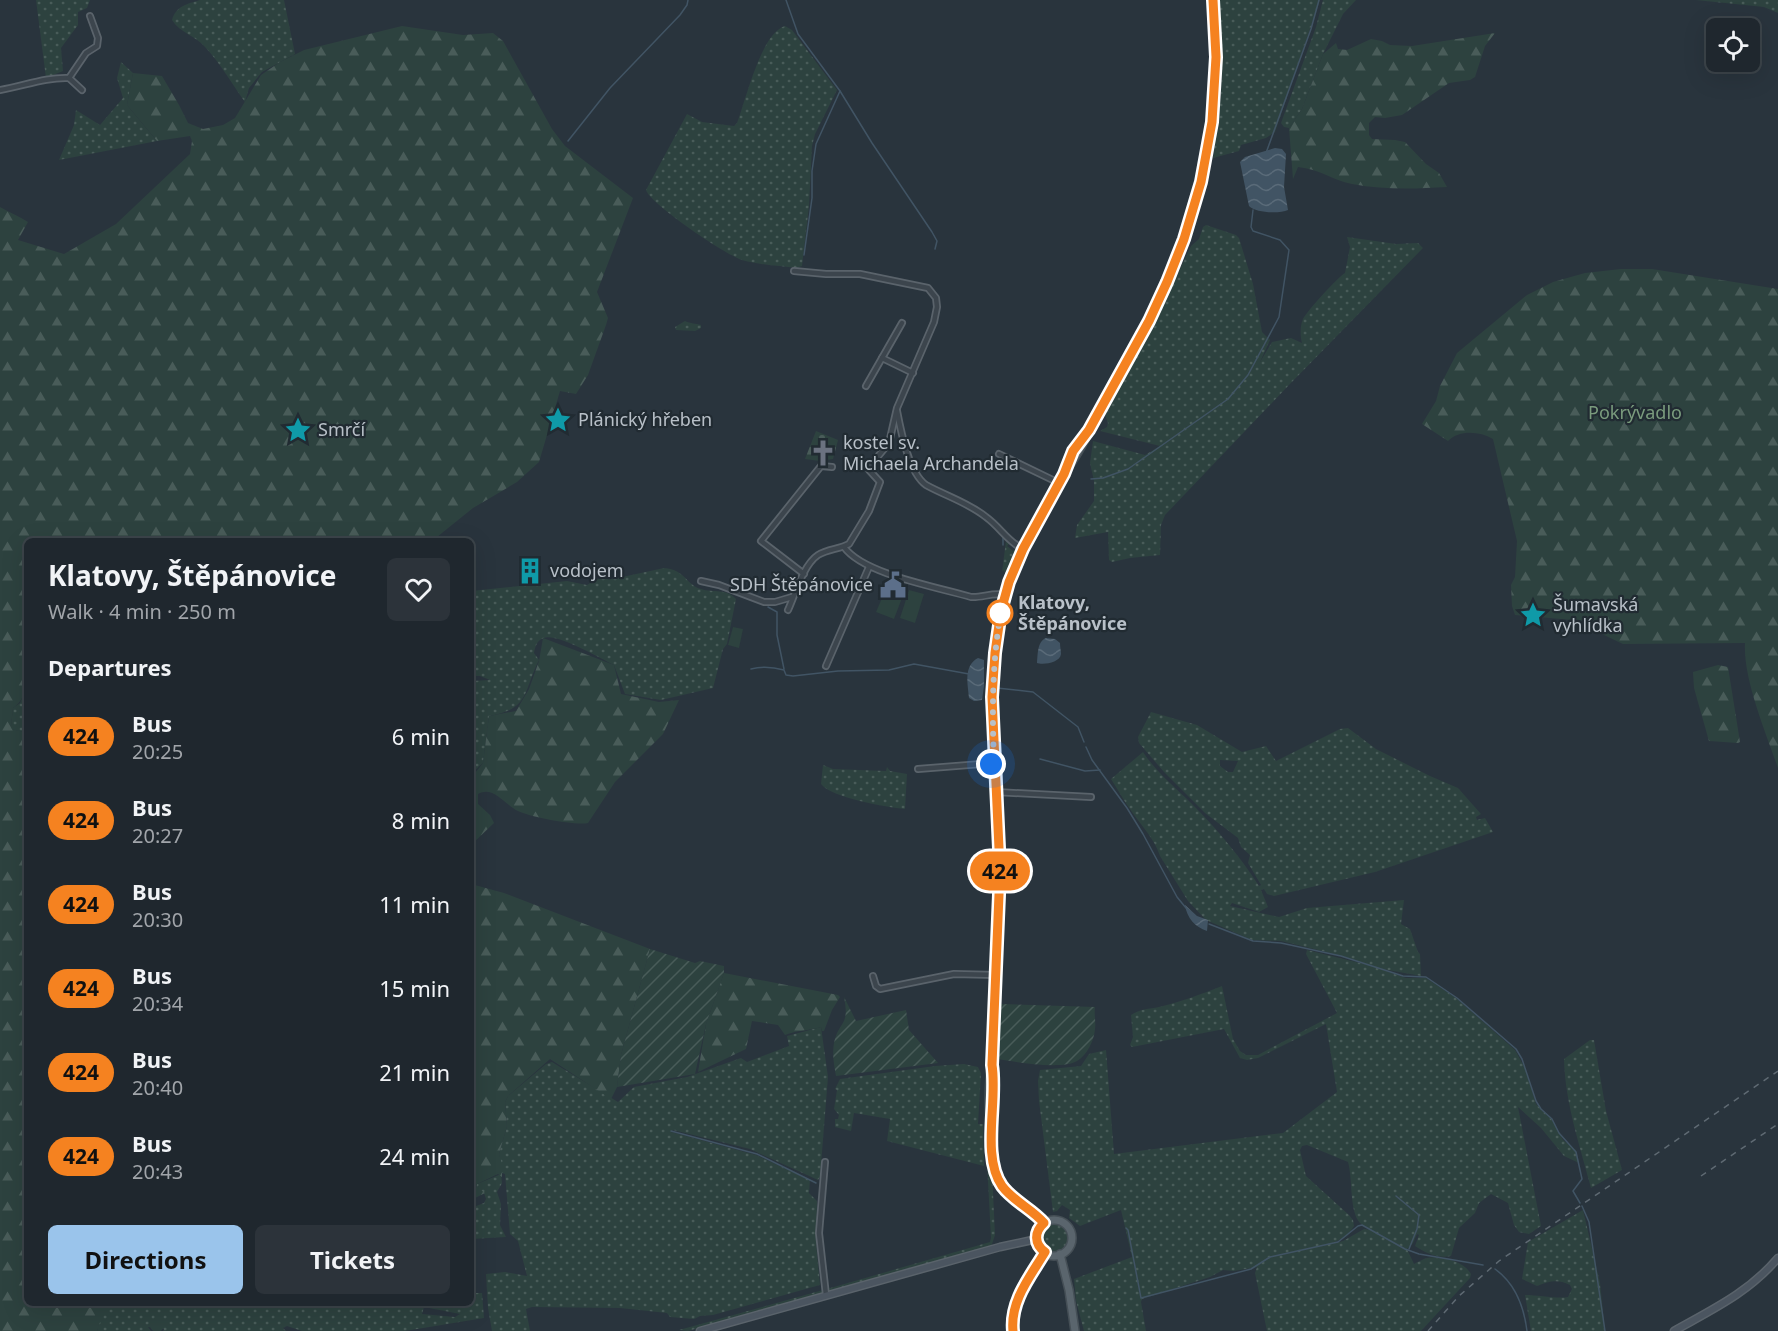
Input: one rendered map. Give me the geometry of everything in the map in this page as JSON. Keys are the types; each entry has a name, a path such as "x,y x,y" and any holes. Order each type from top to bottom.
{"main road":[{"path":"1044,1223 1008,1192 998,1179 993,1156 992,1065 1000,870 992,713 996,638 1005,595 1023,549 1064,474 1079,453 1089,430 1158,302 1179,254 1206,160 1213,108 1216,57 1213,0"},
{"path":"1058,1220 1070,1229 1072,1237 1070,1245 1060,1254 1053,1255 1039,1247 1038,1230 1044,1223 1058,1220"},
{"path":"700,1331 1000,1247 1037,1239"},
{"path":"1013,1331 1013,1315 1017,1300 1045,1252"},
{"path":"1060,1254 1075,1331"},
{"path":"1674,1331 1739,1294 1763,1276 1778,1258"}],"street":[{"path":"69,78 86,53 97,46 98,38 90,16"},
{"path":"0,90 51,77 69,78 82,90"},
{"path":"788,610 804,574 818,555 844,547 857,534 880,483 869,468 889,444 897,411 937,308 936,298 928,288 860,274 794,271"},
{"path":"866,386 902,323"},
{"path":"882,358 913,373"},
{"path":"897,411 918,479 982,514 996,525 1012,543 1023,549"},
{"path":"999,454 1059,483"},
{"path":"804,574 761,541 821,467 832,467"},
{"path":"844,547 868,567 971,597 1005,595"},
{"path":"826,666 868,567"},
{"path":"701,581 719,585 764,602 775,602 792,597"},
{"path":"918,769 994,763"},
{"path":"996,792 1091,797"},
{"path":"873,976 876,986 883,989 954,974 996,975"},
{"path":"825,1162 819,1233 826,1295"}],"green space":[{"path":"36,0 90,0 87,8 78,12 78,25 61,48 63,71 46,78"},
{"path":"200,0 284,0 295,54 262,72 249,88 245,102 205,47 172,20 176,12 186,4"},
{"path":"1219,0 1320,0 1275,132 1266,138 1241,145 1239,151 1213,158 1221,95"},
{"path":"1323,0 1356,0 1343,14 1323,54 1302,109 1289,128 1284,127 1281,123 1316,27"},
{"path":"1696,0 1778,0 1778,13 1764,7"},
{"path":"402,26 463,35 493,33 503,41 552,129 565,146 633,198 597,292 608,318 588,375 576,394 560,391 539,462 517,482 473,508 436,538 24,538 24,694 21,701 13,708 11,726 12,729 24,732 24,1306 105,1306 97,1331 0,1331 0,207 28,222 18,240 64,254 116,224 190,154 192,141 190,136 157,141 127,105 133,73 162,76 188,123 203,129 223,125 235,118 261,75 304,50"},
{"path":"785,26 792,30 837,90 815,134 812,146 809,206 802,266 797,268 756,263 733,256 674,217 646,190 687,114 702,122 734,126 737,123 755,68 776,31"},
{"path":"1495,33 1485,46 1475,77 1449,83 1402,115 1375,117 1369,123 1369,135 1372,139 1405,142 1426,164 1439,173 1447,187 1364,186 1298,167 1293,179 1289,128 1302,109 1323,54 1336,43 1338,49 1347,50 1371,39 1390,45 1412,46"},
{"path":"121,62 133,73 127,105 157,141 59,160 74,125 76,110 100,125 123,98 117,78"},
{"path":"1206,225 1239,238 1253,284 1262,332 1270,340 1260,362 1272,342 1291,338 1302,343 1303,319 1323,294 1345,273 1350,247 1347,237 1396,244 1418,243 1423,248 1165,515 1161,525 1160,555 1112,562 1109,560 1108,532 1075,538 1077,525 1094,501 1094,481 1090,463 1093,441 1145,455 1160,446 1100,431 1107,427 1105,415 1152,327 1191,246 1199,239"},
{"name":"Pokrývadlo","path":"1621,269 1652,269 1778,289 1778,768 1751,689 1745,657 1745,643 1623,644 1604,635 1595,622 1515,615 1511,585 1515,577 1517,541 1493,439 1482,434 1463,433 1448,441 1422,424 1436,401 1440,386 1457,353 1527,295 1553,282 1585,273"},
{"path":"685,321 701,325 701,328 695,331 676,330 675,327"},
{"path":"816,431 838,440 833,459 820,461 805,459"},
{"path":"1006,541 1009,544 1007,546 1013,551 1017,550 1006,573 1003,570 1002,572"},
{"path":"664,568 671,569 696,587 728,593 736,599 727,644 723,649 713,688 661,700 625,694 614,665 559,639 544,638 536,646 534,653 539,660 519,704 502,713 489,716 483,763 474,771 474,681 490,680 474,676 474,591 567,581 587,585 597,579 613,579"},
{"path":"909,590 924,594 915,623 900,618"},
{"path":"885,591 902,598 894,619 876,612"},
{"path":"733,627 743,629 739,648 728,645"},
{"path":"543,638 614,665 621,694 659,702 679,700 663,734 615,782 588,823 564,822 524,813 494,794 483,792 478,794 478,804 490,815 494,823 474,842 474,774 483,763 489,716 516,711 529,689 539,661"},
{"path":"1718,665 1728,667 1740,742 1738,743 1709,741 1694,688 1693,672"},
{"path":"24,693 24,732 11,729 13,708 20,703"},
{"path":"1151,712 1197,725 1242,752 1266,746 1276,761 1340,729 1348,728 1376,749 1458,788 1481,814 1476,817 1477,820 1485,818 1493,832 1375,872 1274,896 1267,894 1264,889 1261,890 1268,907 1259,912 1232,903 1230,906 1279,917 1307,908 1404,900 1401,924 1410,929 1420,954 1421,976 1377,968 1406,978 1426,978 1456,998 1515,1050 1525,1068 1536,1104 1552,1120 1563,1140 1576,1150 1579,1163 1564,1156 1541,1128 1518,1107 1541,1226 1529,1234 1519,1232 1514,1225 1508,1203 1491,1194 1479,1203 1475,1213 1459,1228 1451,1256 1437,1256 1419,1249 1415,1246 1419,1235 1417,1234 1407,1249 1414,1264 1427,1258 1445,1259 1458,1263 1468,1269 1471,1274 1470,1278 1421,1331 1267,1331 1255,1273 1257,1267 1234,1271 1223,1270 1210,1277 1142,1299 1146,1331 1084,1331 1076,1301 1074,1279 1132,1257 1121,1210 1080,1226 1069,1218 1070,1210 1062,1205 1053,1212 1039,1101 1040,1070 1081,1066 1089,1054 1106,1050 1114,1154 1283,1133 1337,1092 1326,1024 1258,1058 1247,1060 1240,1058 1224,1029 1132,1047 1130,1045 1133,1037 1131,1015 1222,986 1233,1039 1240,1051 1246,1055 1258,1055 1337,1013 1306,954 1307,950 1376,967 1343,956 1281,941 1252,940 1206,920 1188,901 1151,838 1111,779 1143,752 1160,773 1219,833 1259,886 1261,885 1248,863 1250,855 1241,847 1238,838 1205,813 1164,772 1139,743 1138,737","holes":["1220,760 1238,761 1233,772 1228,772 1220,766","1307,1145 1348,1162 1354,1211 1360,1223 1371,1230 1364,1229 1343,1241 1331,1244 1347,1236 1354,1226 1353,1220 1306,1176 1300,1150 1302,1146"]},
{"path":"823,765 833,769 886,771 887,767 890,771 907,774 905,809 836,794 821,784"},
{"path":"474,885 504,893 650,949 621,1055 617,1087 611,1099 550,1059 508,1096 505,1102 507,1126 499,1154 502,1177 498,1174 477,1184 476,1187 485,1193 474,1198"},
{"path":"650,949 695,963 700,961 724,966 724,973 706,1024 695,1074 617,1087 621,1055"},
{"path":"724,973 840,997 824,1031 821,1027 785,1035 778,1025 752,1021 746,1049 698,1072 706,1024"},
{"path":"844,997 856,1021 906,1010 909,1030 938,1063 836,1076 833,1047 845,1019"},
{"path":"1001,1004 1095,1007 1095,1029 1092,1043 1081,1058 1070,1064 1038,1064 998,1059"},
{"path":"821,1027 828,1077 818,1180 750,1149 673,1130 671,1132 756,1155 810,1180 809,1193 817,1201 816,1243 820,1285 694,1319 670,1317 667,1313 620,1308 532,1307 526,1309 530,1331 492,1331 486,1274 505,1272 527,1276 518,1241 510,1234 505,1174 502,1173 499,1154 507,1126 505,1102 508,1096 546,1064 552,1062 618,1102 634,1087 687,1077 741,1058 747,1062 789,1046 787,1036"},
{"path":"1590,1040 1594,1040 1606,1111 1622,1170 1591,1188 1570,1108 1564,1059"},
{"path":"964,1064 978,1067 981,1073 978,1124 983,1124 984,1166 887,1141 890,1119 854,1113 851,1131 835,1127 835,1119 838,1119 839,1115 834,1109 837,1090 835,1089 840,1079"},
{"path":"987,1097 995,1235 992,1244 987,1248 828,1292 827,1289 990,1242 986,1144"},
{"path":"501,1174 502,1183 497,1192 501,1204 500,1225 506,1237 474,1239 474,1207 484,1203 486,1199 484,1193 476,1188 477,1184"},
{"path":"1583,1210 1600,1283 1605,1331 1531,1331 1525,1295 1568,1297 1572,1289 1570,1285 1557,1281 1537,1286 1522,1279 1528,1242"},
{"path":"1054,1224 1064,1228 1068,1238 1064,1248 1054,1252 1044,1248 1040,1238 1044,1228"},
{"path":"823,1290 824,1293 688,1331 679,1330"},
{"path":"474,1293 482,1293 484,1318 405,1331 302,1331 287,1326 283,1328 286,1331 163,1331 164,1329 148,1327 151,1331 97,1331 103,1309 107,1306 474,1306","holes":["424,1307 460,1314 455,1317 422,1314"]},
{"path":"154,1318 160,1318 164,1325 160,1332 154,1332 150,1328 150,1322"}],"water":[{"path":"1275,148 1282,149 1286,154 1284,187 1288,210 1274,212 1257,210 1249,206 1240,162 1245,157"},
{"path":"1046,638 1055,639 1060,643 1060,657 1051,663 1037,663 1039,645"},
{"path":"978,658 984,660 984,686 982,700 974,701 969,698 968,670 973,661"},
{"path":"1185,905 1197,916 1208,920 1207,931 1192,921"}],"waterway":[{"path":"568,141 610,88 680,15 688,0"},
{"path":"786,0 798,34 840,91 932,232 937,241 935,249"},
{"path":"1266,153 1311,29 1319,0"},
{"path":"804,255 812,198 812,171 816,144 840,91"},
{"path":"1091,479 1103,478 1128,469 1228,399 1248,375 1279,317 1289,250 1280,240 1253,231 1251,227 1253,210"},
{"path":"1003,537 1003,545"},
{"path":"768,607 777,612 777,635 784,669"},
{"path":"751,669 776,668 784,670 786,675 793,676 838,671 889,670 914,664 969,674"},
{"path":"997,688 1033,692 1078,727 1084,742"},
{"path":"1086,747 1092,760 1127,808 1177,897 1186,908"},
{"path":"1040,759 1085,771 1100,770"},
{"path":"1209,924 1253,941 1281,943 1341,956 1403,976 1426,977 1457,998 1516,1049 1522,1059 1536,1101 1576,1152 1582,1179 1573,1191 1580,1203"},
{"path":"671,1131 757,1154 816,1183"},
{"path":"1396,1196 1419,1215 1417,1229 1409,1249"},
{"path":"1582,1206 1589,1222 1605,1331"},
{"path":"1126,1228 1141,1298 1251,1269 1270,1257 1338,1242 1362,1225 1405,1249 1419,1254 1483,1265"},
{"path":"1495,1269 1514,1289 1524,1313 1527,1331"}],"railway":[{"path":"1428,1331 1459,1296 1499,1261 1778,1071"},
{"path":"1701,1176 1778,1124"}],"bus line":[{"name":"424","path":"1013,1331 1013,1315 1017,1300 1045,1252 1041,1250 1036,1238 1038,1230 1044,1223 1002,1186 998,1179 993,1156 991,1113 994,1083 992,1065 1000,870 992,713 996,638 1003,600 1018,559 1064,474 1073,451 1089,430 1149,321 1174,267 1192,216 1206,160 1212,122 1216,57 1213,0"}],"place":[{"name":"Plánický hřeben","path":"558,420"},
{"name":"Smrčí","path":"298,430"},
{"name":"kostel sv. Michaela Archandela","path":"823,453"},
{"name":"vodojem","path":"530,571"},
{"name":"SDH Štěpánovice","path":"893,585"},
{"name":"Klatovy, Štěpánovice","path":"1000,613"},
{"name":"Šumavská vyhlídka","path":"1533,615"}],"route":[{"path":"991,764 994,763 993,676 1001,611 1000,613"}]}
